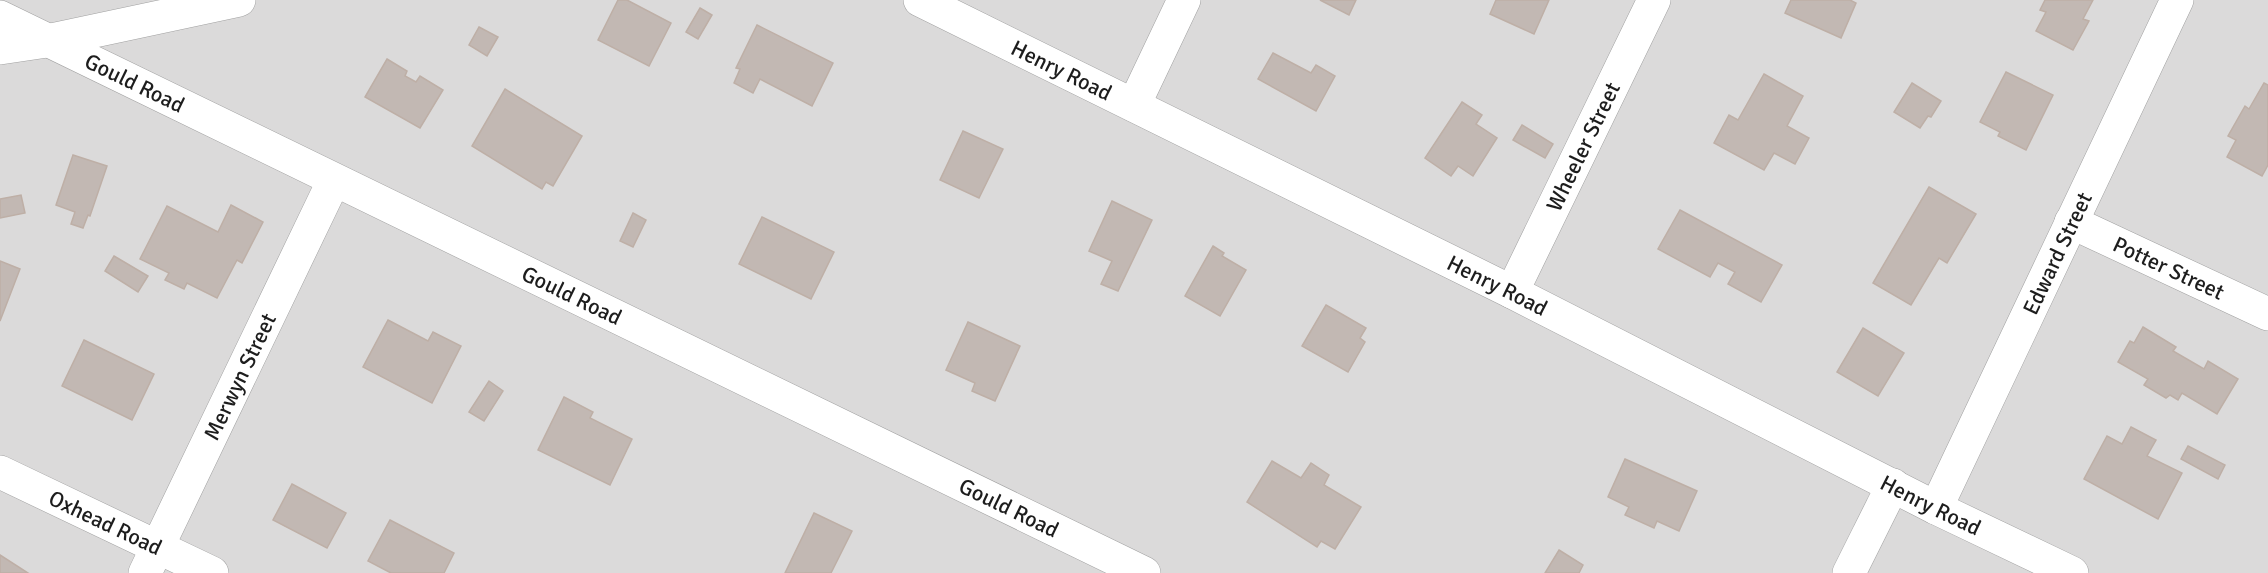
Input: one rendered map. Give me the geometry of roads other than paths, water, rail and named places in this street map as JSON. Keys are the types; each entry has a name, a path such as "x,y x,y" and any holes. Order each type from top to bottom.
{"street":[{"path":"0,48 46,41 239,0"},
{"name":"Henry Road","path":"920,0 1512,292 1936,508 2072,573"},
{"path":"1134,105 1184,0"},
{"name":"Wheeler Street","path":"1512,292 1654,0"},
{"name":"Edward Street","path":"1936,508 2177,0"},
{"name":"Gould Road","path":"0,17 1144,573"},
{"name":"Merwyn Street","path":"151,560 334,180"},
{"name":"Potter Street","path":"2071,222 2268,314"},
{"name":"Oxhead Road","path":"0,472 151,560 212,573"},
{"path":"1849,573 1893,485"}]}
